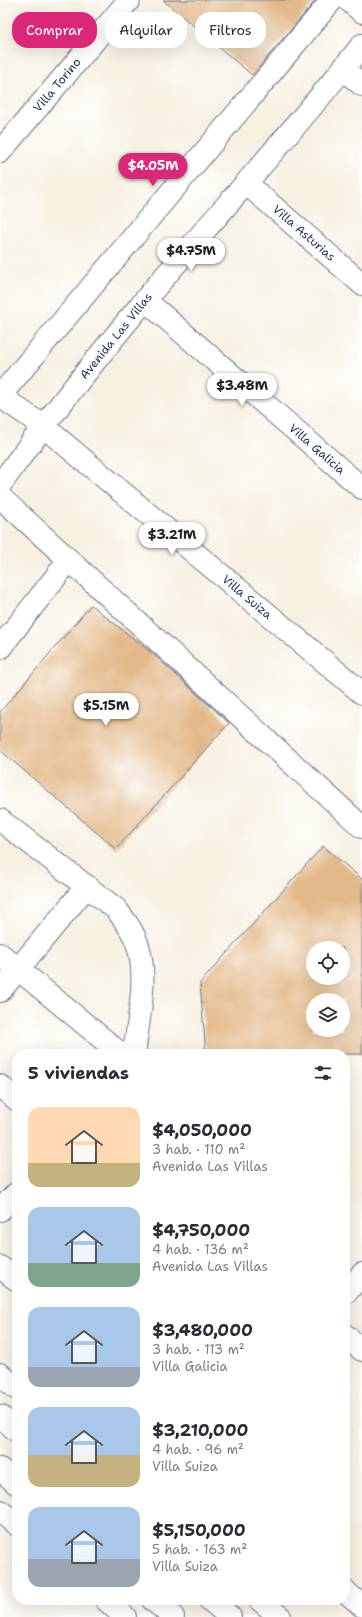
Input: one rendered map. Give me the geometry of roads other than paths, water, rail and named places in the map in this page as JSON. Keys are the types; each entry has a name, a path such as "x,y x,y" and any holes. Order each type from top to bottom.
{"street":[{"name":"Villa Torino","path":"0,152 129,0"},
{"path":"0,396 332,0"},
{"path":"348,0 362,12"},
{"name":"Avenida Las Villas","path":"0,485 43,426 145,300 362,45"},
{"path":"343,69 362,85"},
{"name":"Villa Asturias","path":"246,183 362,284"},
{"name":"Villa Galicia","path":"145,300 362,488"},
{"name":"Villa Suiza","path":"0,396 43,426 362,693"},
{"path":"0,497 362,827"},
{"path":"0,648 69,560"},
{"path":"0,820 116,909 127,923 137,943 142,965 135,1049"},
{"path":"0,991 19,970 87,886"},
{"path":"0,954 115,1049"},
{"path":"0,1086 12,1096"},
{"path":"0,1210 12,1198"},
{"path":"0,1267 12,1276"},
{"path":"350,1288 362,1274"},
{"path":"350,1339 362,1350"},
{"path":"0,1374 12,1385"},
{"path":"0,1416 12,1427"},
{"path":"0,1469 12,1480"},
{"path":"0,1510 12,1521"},
{"path":"350,1595 362,1606"},
{"path":"112,1605 125,1617"},
{"path":"159,1605 173,1617"},
{"path":"216,1605 230,1617"},
{"path":"266,1605 280,1617"}]}
